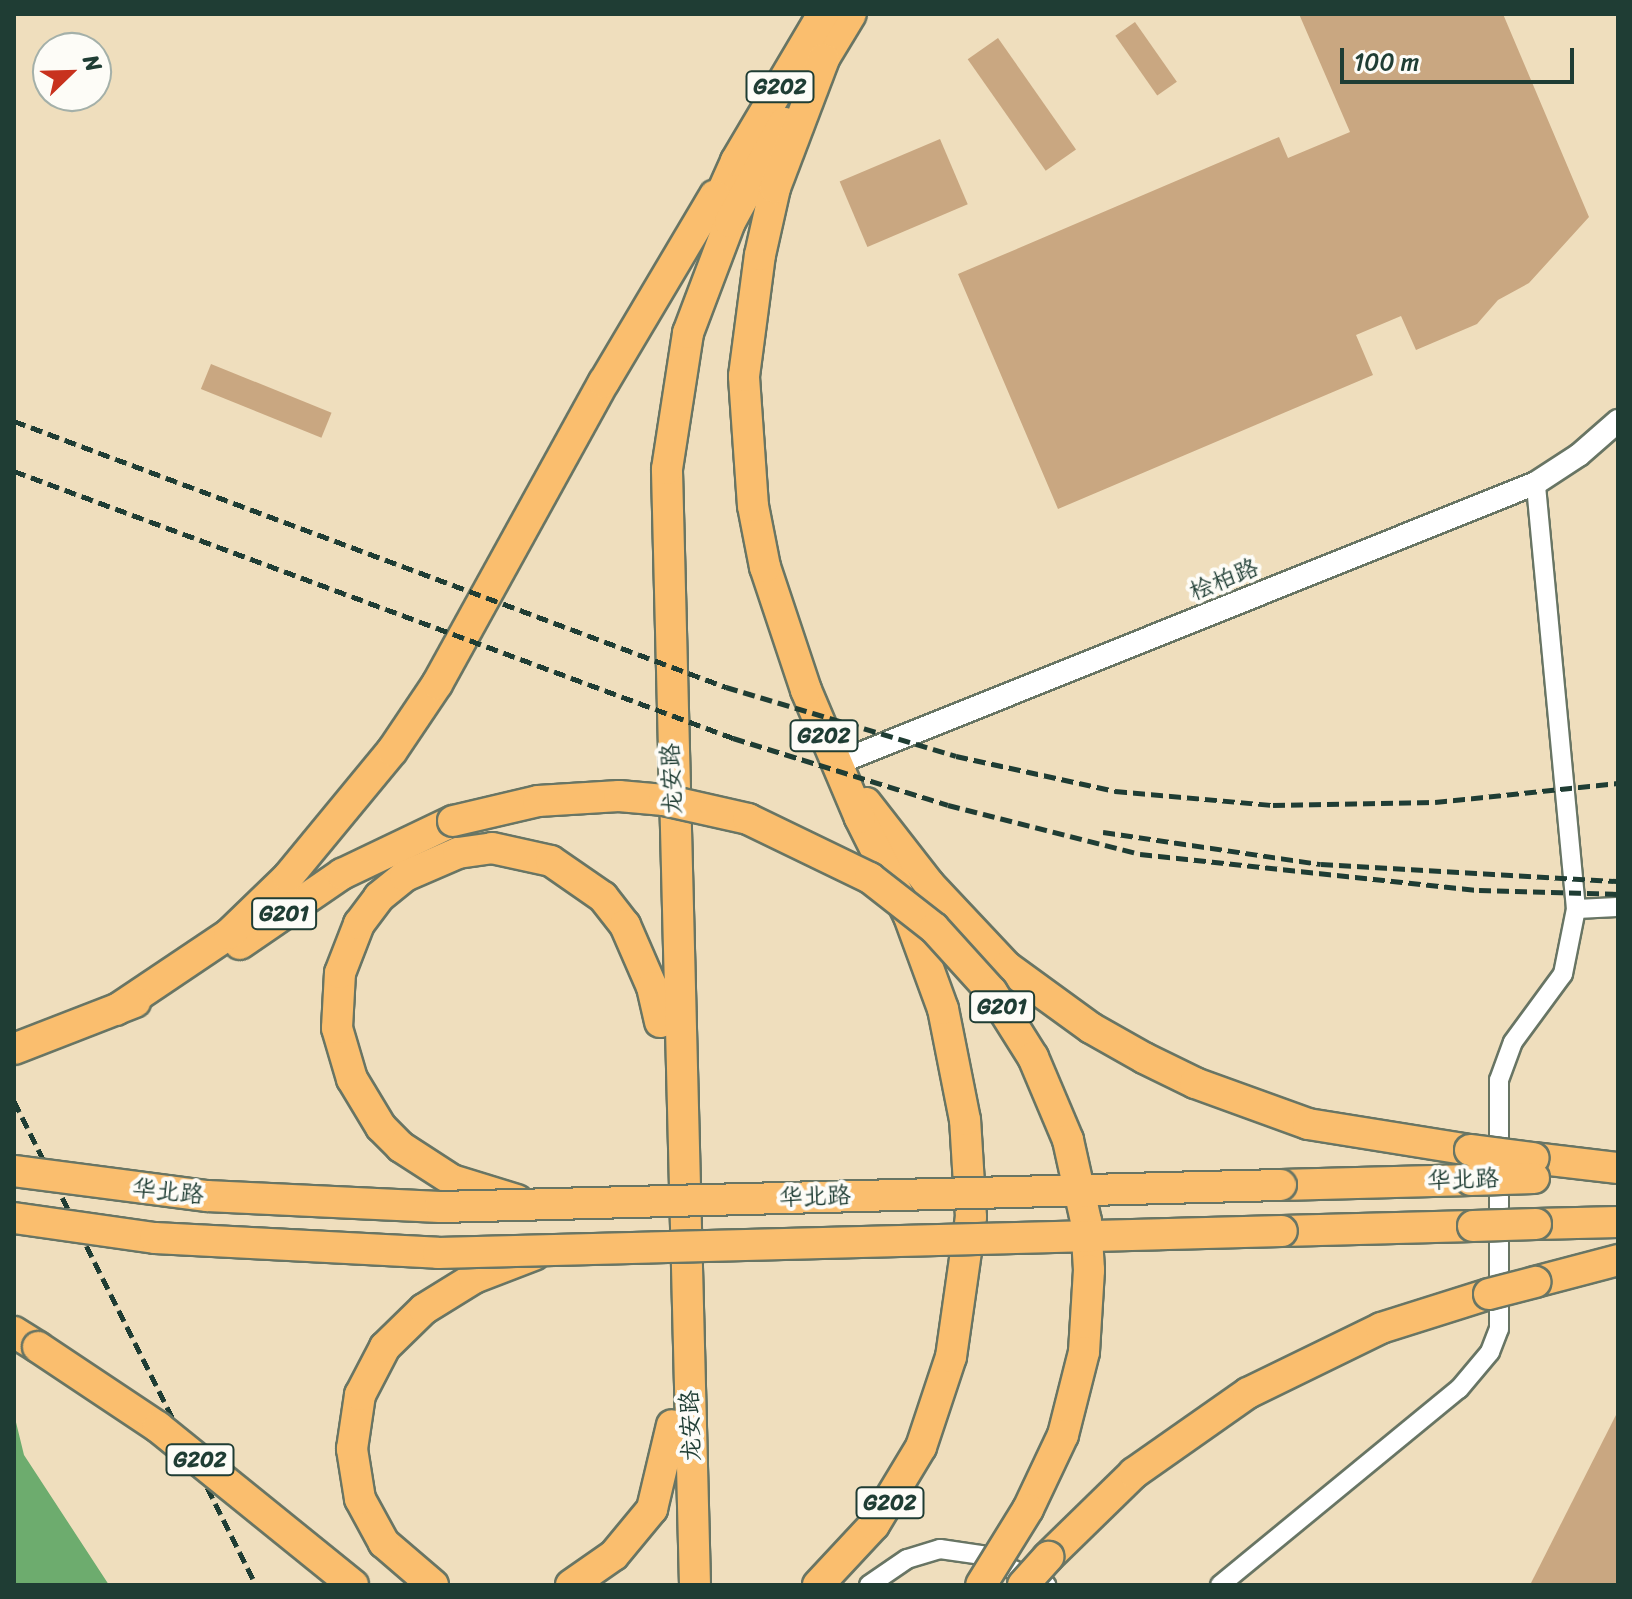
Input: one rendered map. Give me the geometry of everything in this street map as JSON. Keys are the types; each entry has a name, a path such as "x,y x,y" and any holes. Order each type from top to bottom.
{"highway":[{"name":"龙安路","path":"677,1585 648,468 671,327 736,161 823,14"},
{"name":"龙安路","path":"695,1585 667,469 688,333 710,268 754,174 851,14"},
{"name":"G202","path":"818,1585 874,1525 900,1488 937,1406 960,1313 969,1242 970,1169 962,1104 928,965 835,764 765,567 753,506 744,376 760,255 775,188 824,59"},
{"name":"G202","path":"116,1010 229,934 342,815 437,684 654,295 736,161"},
{"path":"835,764 970,931 1007,967 1091,1028 1195,1083 1267,1111 1360,1135 1470,1150 1534,1168 1618,1168"},
{"name":"G201","path":"14,1049 116,1010 200,969 381,851 453,821 538,801 619,796 707,808 791,836 870,878 965,959 1014,1024 1058,1111 1086,1221 1088,1309 1063,1435 1028,1509 981,1585"},
{"path":"546,1204 484,1194 401,1147 364,1102 343,1056 336,1002 347,948 359,924 379,897 405,876 458,853 492,848 525,852 579,877 625,925 652,987 660,1022"},
{"name":"华北路","path":"14,1171 130,1188 323,1204 546,1204 1471,1180 1534,1168 1618,1176"},
{"name":"华北路","path":"14,1218 258,1247 438,1253 1618,1222"},
{"path":"433,1585 384,1543 360,1499 352,1449 360,1395 385,1347 424,1309 500,1266 554,1250"},
{"path":"1023,1585 1047,1571 1134,1473 1248,1393 1381,1328 1489,1294 1618,1260"},
{"name":"G202","path":"26,1340 158,1427 353,1585"},
{"path":"26,1340 146,1430 327,1585"},
{"path":"571,1585 614,1555 652,1509 672,1425"}],"street":[{"name":"桧柏路","path":"835,764 1536,483 1579,455 1618,421"},
{"path":"1220,1585 1459,1389 1490,1352 1502,1303 1499,1080 1513,1042 1563,974 1576,909 1536,483"},
{"path":"1576,909 1618,907"},
{"path":"869,1585 907,1559 940,1549 1047,1571"}],"green space":[{"path":"14,1414 24,1455 109,1585 14,1585"}],"building":[{"path":"1299,14 1503,14 1589,217 1529,283 1498,300 1477,324 1416,350 1401,316 1356,335 1373,375 1058,509 958,274 1279,137 1288,158 1350,132"},
{"path":"1135,22 1177,82 1157,96 1115,36"},
{"path":"998,38 1076,149 1046,171 968,59"},
{"path":"940,139 968,204 867,247 840,182"},
{"path":"211,364 332,413 321,438 201,389"},
{"path":"1618,1411 1618,1585 1530,1585"}],"railway":[{"path":"14,421 726,687 956,756 1115,791 1273,805 1435,802 1618,783"},
{"path":"14,471 733,738 948,805 1140,854 1479,890 1618,894"},
{"path":"1103,832 1321,864 1618,881"},
{"path":"14,1101 256,1585"}]}
